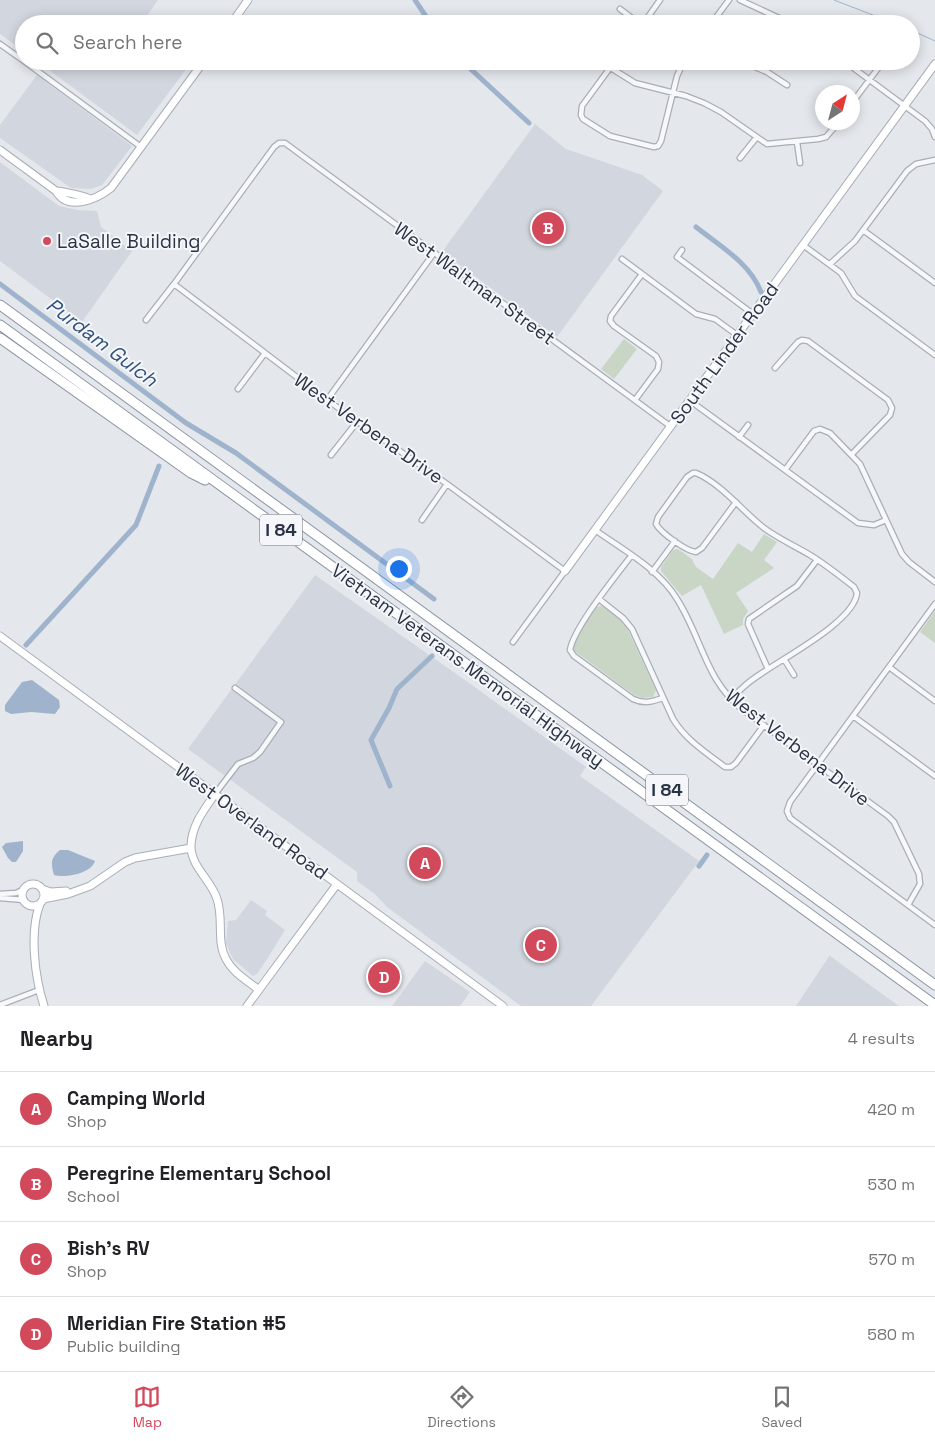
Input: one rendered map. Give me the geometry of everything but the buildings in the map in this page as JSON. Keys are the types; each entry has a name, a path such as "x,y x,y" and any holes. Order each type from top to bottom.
{"highway":[{"name":"Vietnam Veterans Memorial Highway","path":"0,305 935,985"},
{"name":"Vietnam Veterans Memorial Highway","path":"0,326 935,1005"},
{"path":"0,338 191,473 240,500"}],"street":[{"path":"237,15 248,0"},
{"path":"649,15 660,0"},
{"path":"718,15 729,0"},
{"path":"740,0 772,15"},
{"path":"620,9 629,15"},
{"path":"0,44 15,55"},
{"name":"South Linder Road","path":"513,642 935,64"},
{"path":"36,70 141,147"},
{"path":"0,150 56,192 62,191 90,199 98,196 111,188 197,70"},
{"path":"609,70 582,106 581,115 583,119 610,136 654,147 658,146 661,141 680,70"},
{"path":"614,70 635,83 696,100 714,108 767,144 797,142 826,136 832,130"},
{"path":"762,70 787,85"},
{"path":"855,70 929,125 935,137"},
{"path":"860,93 877,70"},
{"path":"740,158 756,138"},
{"path":"797,142 800,163"},
{"name":"West Waltman Street","path":"174,284 274,147 279,143 285,143 670,426"},
{"path":"830,264 852,245 907,171 916,164 935,160"},
{"path":"864,230 935,283"},
{"path":"803,245 841,273 856,296 935,355"},
{"path":"682,250 677,258 753,314"},
{"path":"326,400 434,253"},
{"path":"622,259 696,314 715,319 738,335"},
{"path":"635,400 658,369 659,362 656,356 614,326 610,321 611,316 642,274"},
{"path":"146,320 174,284"},
{"name":"West Verbena Drive","path":"174,284 326,400 447,484 565,571"},
{"path":"775,368 796,344 802,340 808,341 888,400 892,408 890,415 852,454"},
{"path":"238,389 265,353"},
{"path":"689,400 858,523 874,525 886,520"},
{"path":"331,455 357,422"},
{"path":"739,437 748,425"},
{"path":"785,470 810,435 820,429 830,433 860,464 905,558 935,582"},
{"path":"731,699 748,683 837,622 856,599 857,593 854,587 817,560 767,530 736,502 700,474 693,473 687,477 658,517 656,524 689,551 696,552 702,548 736,502"},
{"path":"422,520 447,484"},
{"name":"West Verbena Drive","path":"595,530 667,584 677,598 713,676 731,699 894,822 919,874 920,884 908,905"},
{"path":"652,572 675,540"},
{"path":"631,556 599,599 571,643 570,650 574,656 633,699 647,703 663,698"},
{"path":"768,669 748,624 749,619 797,586 817,560"},
{"path":"599,599 623,618 632,629 673,719 685,736 725,767 731,767 736,763 764,725"},
{"path":"935,604 817,764 790,802 787,811 790,818 935,925"},
{"name":"West Overland Road","path":"0,636 503,1006"},
{"path":"784,659 794,675"},
{"path":"889,667 935,701"},
{"path":"235,688 281,722 260,752 253,758 238,764 215,794 199,817 192,834 191,848 195,862 217,897 220,906 221,947 226,960 237,973 259,990"},
{"path":"853,716 935,776"},
{"path":"0,898 27,903 42,902 90,886 125,862 135,858 191,848"},
{"path":"247,1006 338,884"},
{"path":"0,894 16,892 34,885 42,890 51,892 66,890 72,892"},
{"path":"25,889 23,894 32,918 35,920"},
{"path":"42,890 42,902 35,920 39,990 44,1006"},
{"path":"0,1005 39,990"}],"shaded area":[{"path":"0,0 158,0 147,15 15,15 15,45 0,34"},
{"path":"49,70 186,70 137,135"},
{"path":"37,75 132,146 102,185 91,189 71,188 0,138 0,125"},
{"path":"535,124 566,149 642,175 663,191 557,337 442,252"},
{"path":"0,162 59,206 77,210 97,211 101,227 132,251 82,322 0,261"},
{"path":"315,575 586,767 580,776 699,861 591,1006 521,1006 387,907 375,894 357,881 357,872 188,749"},
{"path":"251,900 267,911 265,915 285,930 257,974 253,976 233,959 226,943 228,921 236,920"},
{"path":"830,956 899,1006 796,1006"},
{"path":"425,961 470,992 460,1006 392,1006"}],"green space":[{"path":"624,339 637,349 614,379 601,369"},
{"path":"764,534 777,542 764,560 774,568 736,593 748,611 743,619 743,625 724,634 701,585 682,596 661,571 661,567 673,550 678,549 692,559 696,567 713,579 738,543 752,552"},
{"path":"602,606 617,616 626,626 656,690 653,697 642,698 634,695 573,650 586,622 597,607"},
{"path":"935,611 935,643 920,632"}],"water":[{"path":"32,680 59,700 60,707 55,714 31,712 11,714 5,711 5,705 22,682"},
{"path":"23,841 23,851 16,862 12,862 2,847 6,843"},
{"path":"60,850 68,850 95,861 93,865 83,872 64,876 54,875 52,861"}],"waterway":[{"path":"415,0 425,15"},
{"path":"834,0 873,15"},
{"path":"920,34 935,41"},
{"path":"472,70 529,123"},
{"path":"696,227 742,264 750,272 761,292"},
{"path":"0,284 186,423 236,453 434,599"},
{"name":"Purdam Gulch","path":"26,645 136,525 159,466"},
{"path":"390,786 371,740 389,708 397,689 432,656"},
{"path":"699,866 707,855"}],"place":[{"name":"Peregrine Elementary School","path":"548,228"},
{"name":"LaSalle Building","path":"47,241"},
{"name":"Camping World","path":"425,863"},
{"name":"Bish's RV","path":"541,945"},
{"name":"Meridian Fire Station #5","path":"384,977"}]}
